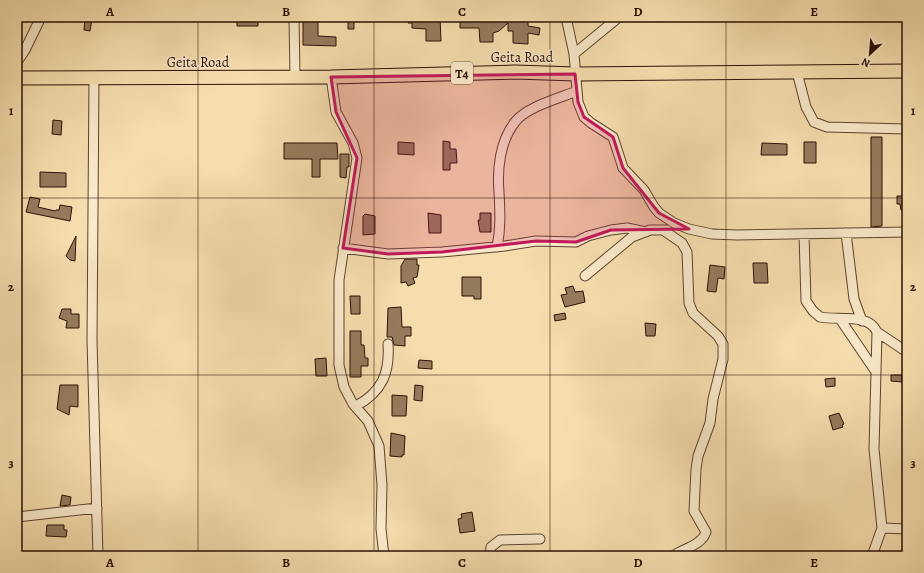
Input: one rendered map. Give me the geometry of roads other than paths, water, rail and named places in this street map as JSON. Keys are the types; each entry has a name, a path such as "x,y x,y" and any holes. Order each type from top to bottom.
{"highway":[{"name":"Geita Road","path":"17,78 331,77 515,72 575,74 907,70"}],"street":[{"path":"17,62 25,50 41,17"},
{"path":"294,17 295,77"},
{"path":"566,17 574,54 578,102 584,117 595,127 613,137 623,168 644,190 659,213 674,223 689,230"},
{"path":"574,54 619,17"},
{"path":"797,72 806,107 814,122 827,127 907,129"},
{"path":"331,77 336,112 353,143 357,158 338,280 339,365 344,387 368,421 379,446 382,485 381,529 384,556"},
{"path":"94,78 92,340 98,556"},
{"path":"497,247 501,230 498,174 503,146 508,132 515,121 531,109 577,91"},
{"path":"343,248 395,254 497,247 536,241 576,242 588,236 611,230 627,228 646,232"},
{"path":"663,230 682,243 687,252 689,264 689,303 693,313 718,336 723,344 723,359 712,399 710,423 698,456 696,468 694,511 706,532 700,542 673,556"},
{"path":"585,276 632,237 646,232 663,230 689,230 731,235 907,232"},
{"path":"846,233 854,299 862,321"},
{"path":"804,234 806,301 813,311 820,317 862,321 870,324 876,332 907,352"},
{"path":"840,319 876,372"},
{"path":"872,556 882,528 874,449 876,332"},
{"path":"356,406 372,395 385,377 388,366 388,344"},
{"path":"17,517 96,508"},
{"path":"882,528 907,529"},
{"path":"490,556 491,547 500,540 540,539"}]}
